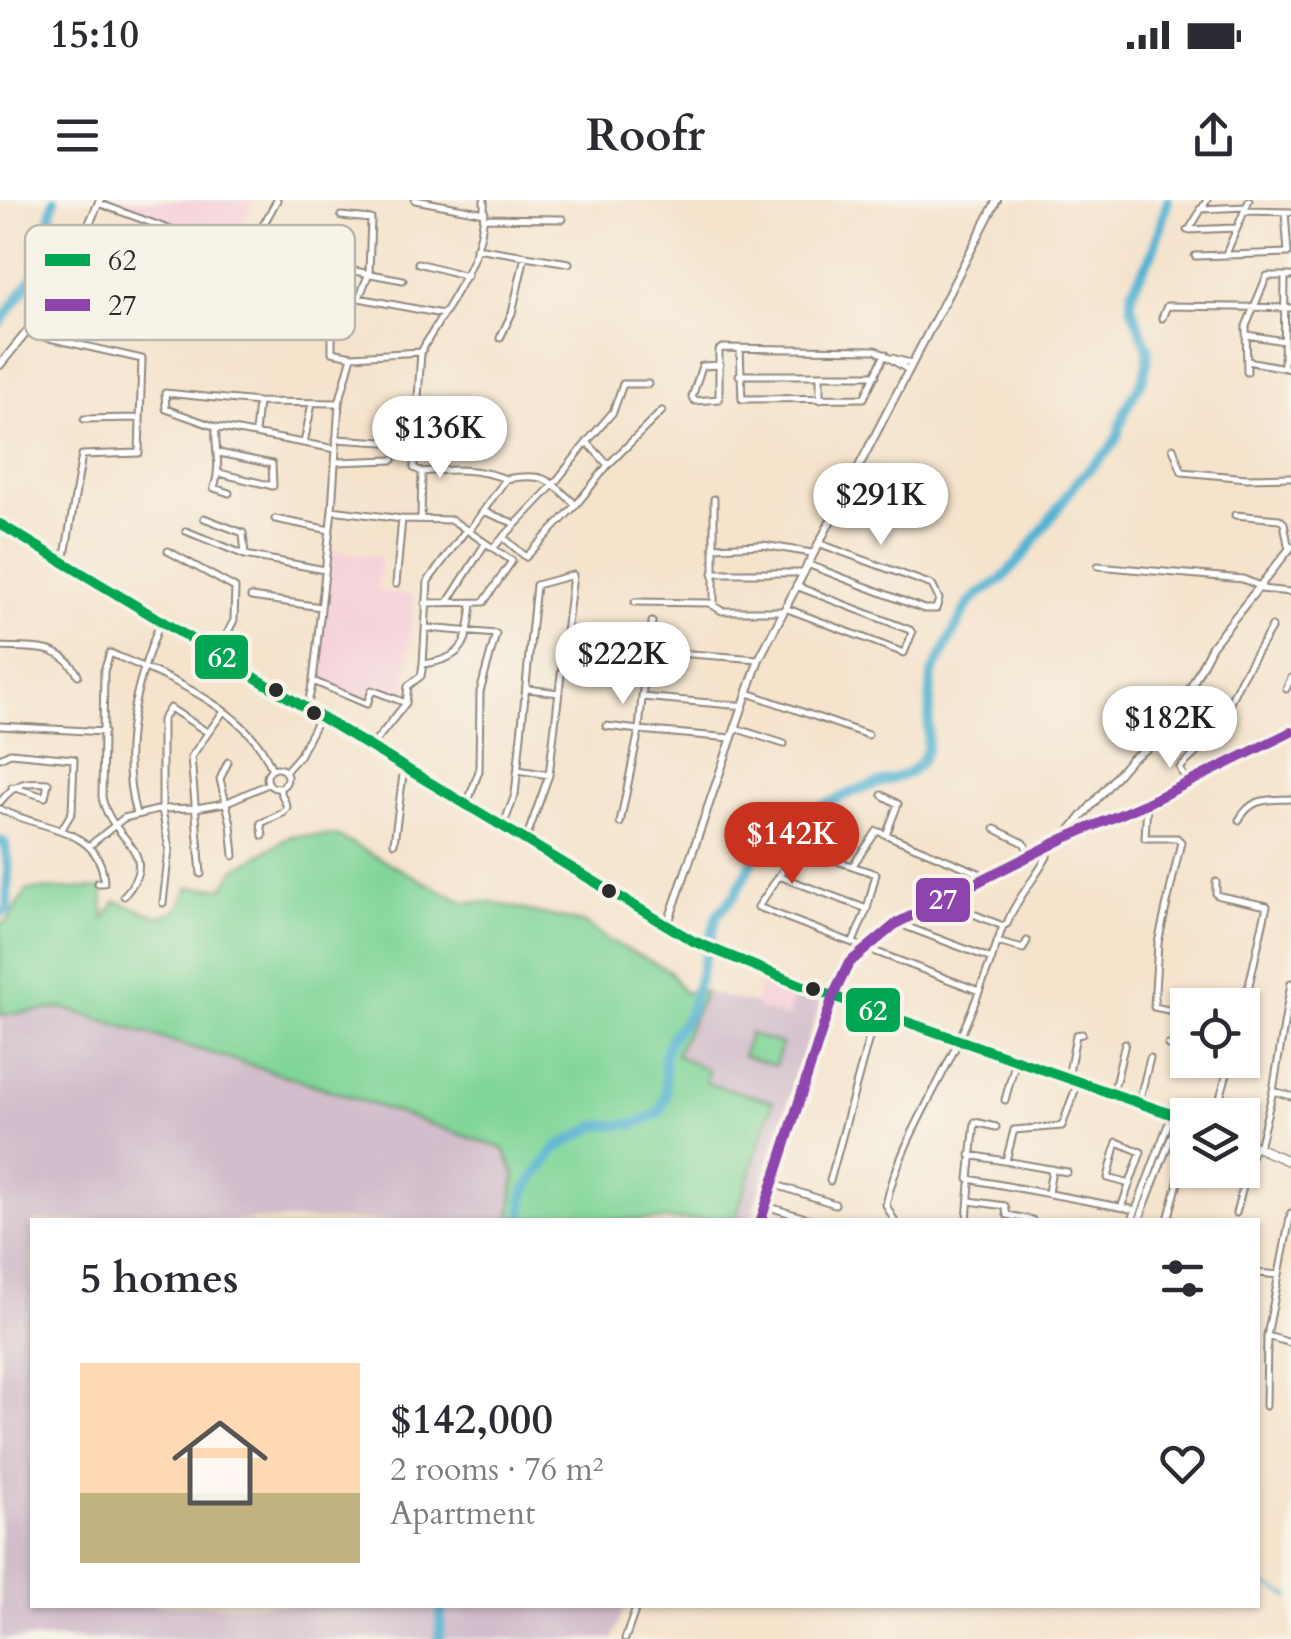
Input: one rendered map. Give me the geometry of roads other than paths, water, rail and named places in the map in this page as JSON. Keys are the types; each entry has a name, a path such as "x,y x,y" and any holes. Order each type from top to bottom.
{"main road":[{"path":"0,524 693,941 876,1012 1170,1113"},
{"path":"1260,1149 1291,1162"}],"street":[{"path":"263,225 277,200"},
{"path":"415,200 444,203 485,216 563,219"},
{"path":"484,200 485,216 467,276 421,352 414,468 422,472 457,468 489,472 506,479 532,474 554,484 576,504"},
{"path":"667,926 759,660 997,200"},
{"path":"1207,200 1188,230 1236,228"},
{"path":"89,225 99,202 158,225"},
{"path":"1195,256 1288,254 1288,212 1246,206 1200,209"},
{"path":"1226,254 1246,206"},
{"path":"342,216 371,219 369,272 359,298 442,314"},
{"path":"476,248 568,263"},
{"path":"500,338 512,313 525,256"},
{"path":"418,262 467,276"},
{"path":"355,271 404,280"},
{"path":"1247,361 1288,368 1284,342 1288,276 1267,276 1246,326 1247,372"},
{"path":"1162,318 1167,306 1287,308"},
{"path":"0,365 25,334"},
{"path":"1248,335 1284,342"},
{"path":"57,340 142,359 139,453 82,455 64,562"},
{"path":"332,340 332,352 352,356 421,352"},
{"path":"740,348 742,399 864,398 889,356"},
{"path":"720,366 702,366 692,396 694,401 717,401 720,366 720,349 876,350 909,366"},
{"path":"307,708 330,530 338,403 352,356"},
{"path":"739,375 876,374"},
{"path":"820,375 820,400"},
{"path":"493,548 554,484 614,412 623,384 648,384"},
{"path":"337,450 216,427 166,409 165,392 258,402 338,403"},
{"path":"255,434 258,402"},
{"path":"304,443 312,403"},
{"path":"503,537 526,557 662,411"},
{"path":"84,418 138,418"},
{"path":"216,427 219,473 214,488 230,494"},
{"path":"336,438 416,444"},
{"path":"586,442 608,465"},
{"path":"1173,448 1182,472 1247,478 1291,477"},
{"path":"219,453 272,464 273,486 219,473"},
{"path":"336,462 392,460"},
{"path":"421,519 422,472"},
{"path":"371,747 406,703 408,686 421,676 428,581 506,479"},
{"path":"714,499 714,607"},
{"path":"332,510 402,519 452,520 512,561 484,602 426,603"},
{"path":"484,512 516,524"},
{"path":"1063,839 1131,759 1166,736 1212,646 1290,548 1284,523 1279,519 1236,515"},
{"path":"204,518 243,533 245,555"},
{"path":"275,519 330,530"},
{"path":"396,584 402,519"},
{"path":"186,531 245,555 324,570"},
{"path":"807,564 924,609 936,609 939,599 932,586 818,543"},
{"path":"448,602 485,544"},
{"path":"714,547 763,545 812,553"},
{"path":"168,552 235,588 234,620 216,654"},
{"path":"1098,566 1243,580 1261,588 1291,592"},
{"path":"713,573 803,573"},
{"path":"503,826 515,795 536,585 573,575 549,775 526,840"},
{"path":"635,602 708,603 722,611 784,609 904,653 912,631 796,586"},
{"path":"251,597 321,606"},
{"path":"424,664 452,658 464,645 472,603"},
{"path":"136,814 130,762 135,696 161,621"},
{"path":"620,823 639,730 652,622"},
{"path":"1187,783 1180,768 1204,748 1272,627"},
{"path":"427,628 496,634 480,692 479,772 467,804"},
{"path":"0,647 57,652 70,661 78,676"},
{"path":"650,650 759,660"},
{"path":"124,896 138,874 140,858 104,811 104,671 110,652 174,678 223,712 258,744 272,770"},
{"path":"1286,689 1291,678"},
{"path":"313,681 367,704 372,690 406,703"},
{"path":"528,689 559,692"},
{"path":"747,692 868,735"},
{"path":"642,697 743,706"},
{"path":"163,904 169,849 162,809 162,720 170,708 206,732"},
{"path":"201,874 191,757 223,712"},
{"path":"285,772 299,756 320,716"},
{"path":"1182,719 1204,748"},
{"path":"0,726 104,732"},
{"path":"606,726 732,738"},
{"path":"736,728 784,744"},
{"path":"762,1218 834,996 848,963 865,947 896,923 986,876 1291,732"},
{"path":"0,758 10,753 74,759 72,812 62,829"},
{"path":"228,762 220,780 234,856"},
{"path":"394,843 404,768"},
{"path":"272,770 285,772"},
{"path":"268,784 272,770"},
{"path":"518,770 549,775"},
{"path":"279,788 287,782 285,772"},
{"path":"12,786 45,797 48,783 22,781 12,786 0,806 32,822 62,829 89,846 104,870 104,883 98,884"},
{"path":"89,846 112,825 136,814 226,803 268,784 279,788 287,806 283,813 262,823 263,836"},
{"path":"882,795 898,804 886,835"},
{"path":"1239,820 1254,802 1291,799"},
{"path":"1146,803 1144,838 1176,838 1181,842 1158,943 1154,1007 1170,1010"},
{"path":"994,829 1020,840 1030,855"},
{"path":"853,866 873,832 986,876"},
{"path":"893,1218 886,1205 890,1188 959,1040 1002,926 1048,857 1050,845"},
{"path":"852,942 877,876 802,847 795,850 758,907 979,991"},
{"path":"778,876 867,909"},
{"path":"1216,882 1216,894 1220,896 1266,906 1248,988"},
{"path":"941,901 1002,926"},
{"path":"896,923 992,958"},
{"path":"997,942 1024,949 1027,942"},
{"path":"1260,1135 1274,1091 1291,983"},
{"path":"830,1182 876,1012"},
{"path":"1068,1078 1076,1035 1082,1034"},
{"path":"1113,1094 1126,1044"},
{"path":"1139,1102 1150,1058"},
{"path":"1005,1100 1016,1060"},
{"path":"1006,1161 1014,1130 1062,1126 1078,1082"},
{"path":"1274,1091 1291,1096"},
{"path":"996,1127 974,1122 969,1179 1136,1210"},
{"path":"1135,1218 1170,1138"},
{"path":"1136,1218 1170,1140"},
{"path":"1122,1206 1130,1184 1141,1150 1116,1142 1108,1178 1130,1184"},
{"path":"970,1155 1067,1172"},
{"path":"1048,1192 1052,1169"},
{"path":"773,1184 835,1204"},
{"path":"966,1218 970,1184"},
{"path":"1169,1218 1177,1188"},
{"path":"1236,1213 1244,1188"},
{"path":"970,1201 1005,1206 1007,1216 1020,1218"},
{"path":"766,1206 805,1218"},
{"path":"1266,1406 1266,1336 1291,1213"},
{"path":"1260,1273 1280,1275"},
{"path":"1266,1336 1291,1343"},
{"path":"625,1639 635,1608"}],"waterway":[{"path":"49,225 54,200"},
{"path":"521,1218 525,1191 556,1148 596,1126 635,1124 659,1113 666,1097 664,1055 670,1039 689,1014 717,915 734,896 755,857 783,824 855,791 909,773 921,762 927,749 932,674 966,608 1024,555 1078,480 1110,449 1126,408 1143,379 1148,349 1131,306 1132,291 1153,251 1168,200"},
{"path":"0,323 25,288"},
{"path":"0,841 5,843 8,869 7,910 0,914"},
{"path":"1260,1582 1291,1597"},
{"path":"439,1639 442,1608"}]}
